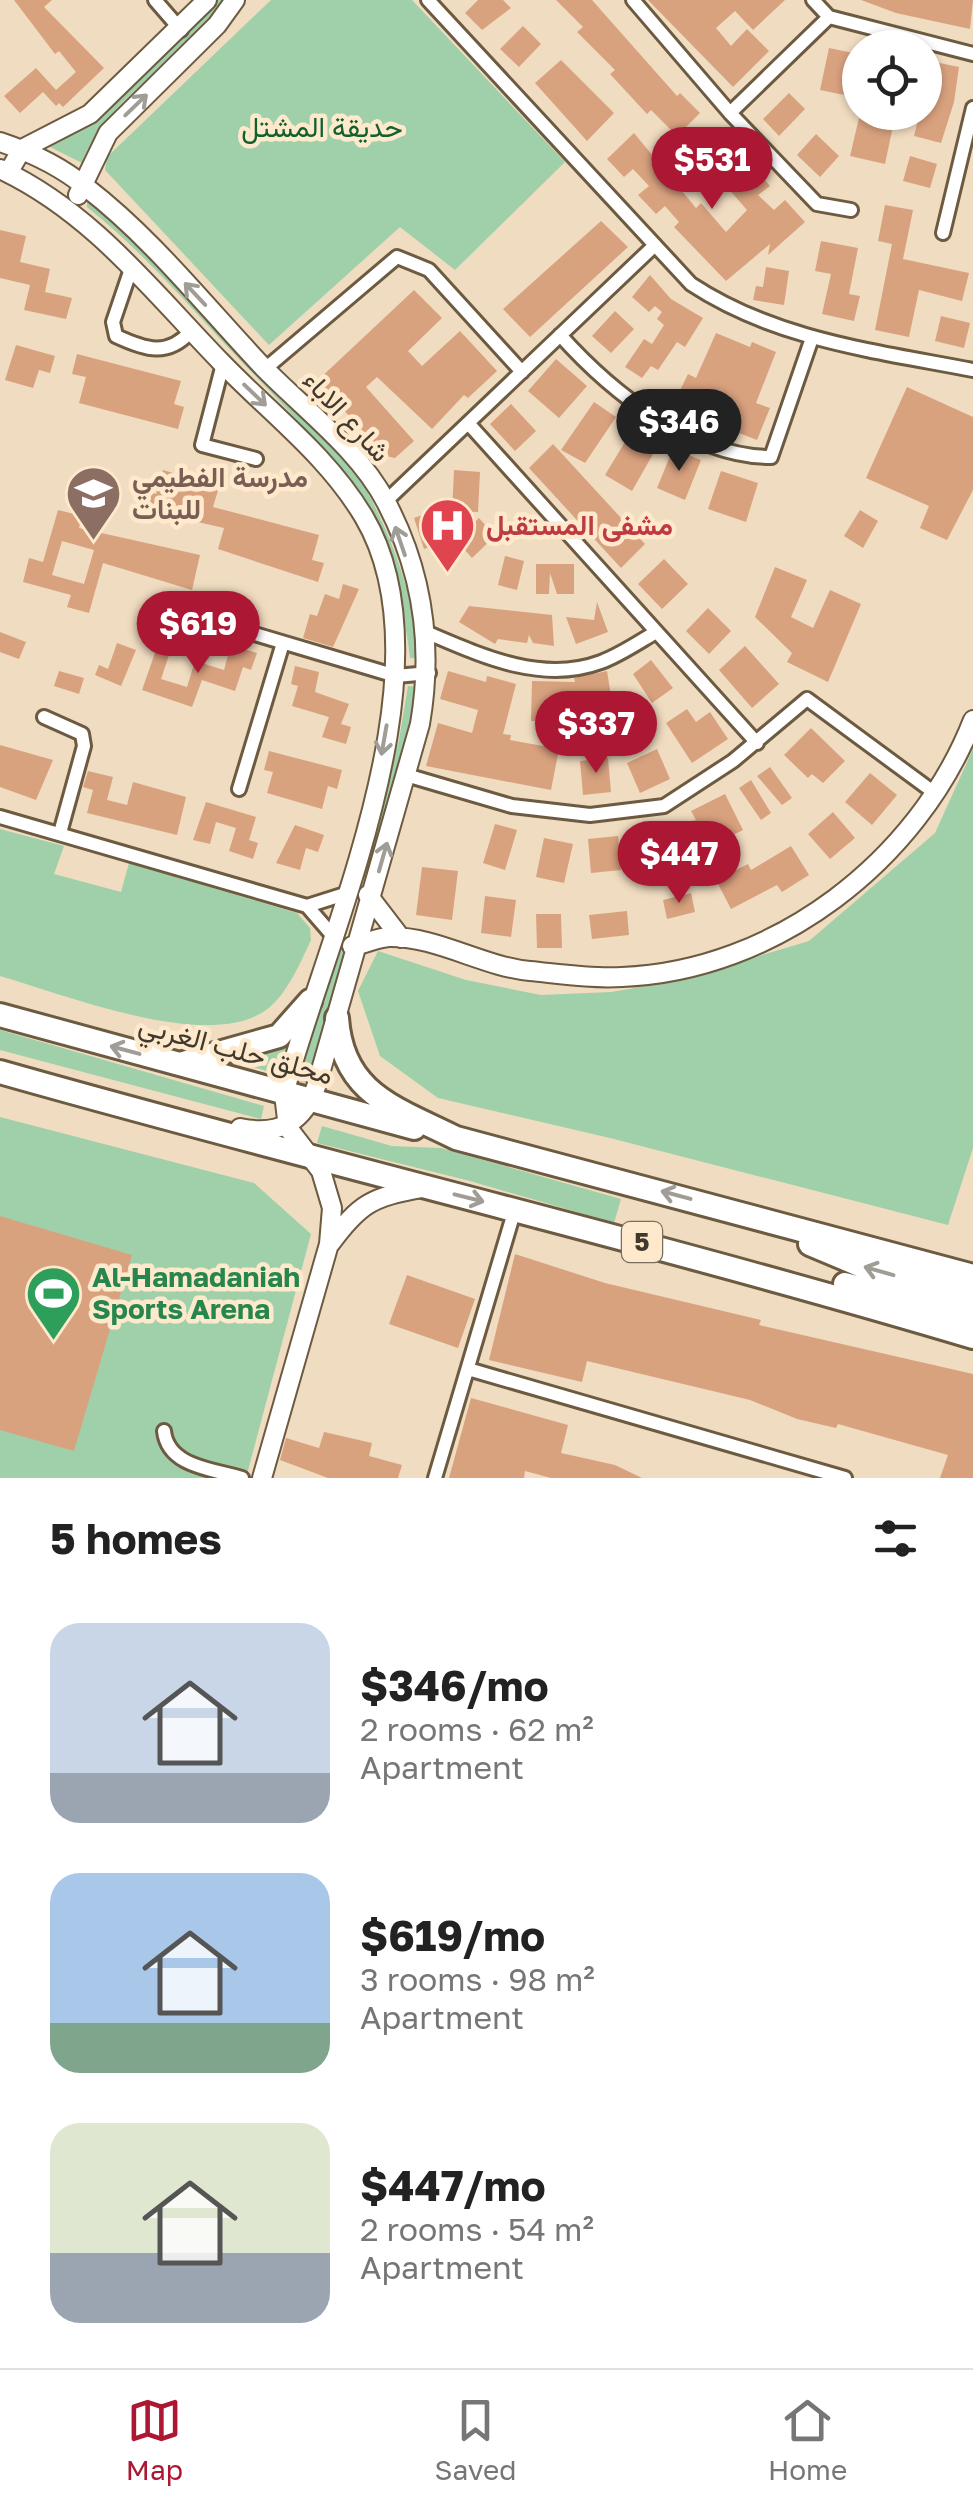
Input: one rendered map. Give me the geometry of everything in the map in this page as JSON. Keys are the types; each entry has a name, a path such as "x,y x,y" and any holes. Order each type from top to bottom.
{"highway":[{"path":"177,1064 279,1036 310,1001"},
{"name":"محلق حلب الغربي","path":"0,1016 456,1138"},
{"path":"337,1018 339,1047 355,1078 379,1100 456,1138"},
{"name":"5","path":"0,1072 307,1157 724,1262 973,1338"},
{"name":"5","path":"456,1138 973,1276"},
{"name":"5","path":"718,1206 862,1266 973,1298"},
{"name":"5","path":"724,1262 853,1286 973,1318"}],"main road":[{"path":"4,171 22,149 90,114 207,0"},
{"path":"68,208 86,186 98,146 108,133 231,8"},
{"name":"شارع الاباء","path":"0,142 22,149 86,186 149,244 347,450 386,501 428,634 428,672 406,775 311,1102"},
{"name":"شارع الاباء","path":"4,171 68,208 132,266 223,364 330,466 378,544 398,633 396,676 376,784 348,892 310,1001 284,1094"},
{"path":"333,936 344,944 357,946 400,938 524,970 622,978 706,962 791,928 849,889 904,836 936,794 973,720"},
{"path":"348,892 372,898 400,938"},
{"path":"262,1478 329,1244 332,1208 321,1172 288,1128 284,1094"},
{"path":"212,1132 224,1124 262,1132 288,1128 311,1102"},
{"path":"329,1244 356,1208 382,1195 427,1187"}],"street":[{"path":"155,0 180,30"},
{"path":"231,8 245,0"},
{"path":"633,0 730,113 817,204 851,210"},
{"path":"813,0 829,18 973,54"},
{"path":"434,2 691,284 732,311 812,338 973,370"},
{"path":"730,113 829,18"},
{"path":"943,233 973,108"},
{"path":"386,501 655,246"},
{"path":"266,369 398,257 429,270 522,372"},
{"path":"132,266 116,308 116,336 162,351 180,344 192,331"},
{"path":"560,335 598,378 656,419 743,457 771,457 812,338"},
{"path":"223,364 202,445 256,458"},
{"path":"468,424 756,743"},
{"path":"204,619 396,676 428,672"},
{"path":"428,634 489,659 544,671 600,663 656,632"},
{"path":"240,789 283,642"},
{"path":"406,775 512,806 590,815 664,806 756,743 808,699 936,794"},
{"path":"44,716 72,726 82,734 84,746 60,834"},
{"path":"0,817 307,906 333,936"},
{"path":"307,906 348,892"},
{"path":"435,1478 516,1209"},
{"path":"468,1369 846,1478"},
{"path":"164,1431 167,1447 176,1457 242,1478"}],"green space":[{"path":"216,0 227,0 110,117 82,163 40,142 82,125"},
{"name":"حديقة المشتل","path":"271,0 412,0 565,162 455,270 400,227 269,345 105,170 107,157"},
{"path":"87,198 96,201 355,470 398,561 412,609 420,659 410,658 388,560 370,519 347,482 291,414 174,289 87,207"},
{"path":"408,686 419,687 368,879 359,877 399,740"},
{"path":"973,749 973,1148 948,1225 438,1098 380,1056 358,991 378,951 466,980 541,995 611,992 672,982 809,941 935,833"},
{"path":"0,829 64,846 54,874 121,892 129,863 297,913 310,928 311,940 289,984 271,1006 246,1020 214,1025 178,1023 99,1007 0,976"},
{"path":"336,950 348,953 310,1084 297,1081"},
{"path":"0,1030 264,1106 261,1119 0,1050"},
{"path":"290,1042 281,1075 239,1063"},
{"path":"0,1117 254,1183 311,1234 246,1478 0,1478"},
{"path":"322,1126 392,1146 441,1148 621,1199 614,1223 470,1181 317,1143"}],"building":[{"path":"14,0 52,0 44,7 104,68 63,107 59,103 56,106 43,92 20,113 4,96 36,68 56,90 76,72 59,51 55,54"},
{"path":"478,0 503,0 511,8 482,30 465,13"},
{"path":"556,0 592,0 677,96 680,93 700,113 677,136 651,110 647,114 610,74 615,70 577,32 583,27"},
{"path":"648,0 785,0 753,30 735,11 716,28 731,46 747,29 769,51 733,87"},
{"path":"861,0 973,0 970,29 896,13"},
{"path":"523,26 541,44 519,67 500,49"},
{"path":"829,48 842,51 842,95 820,90"},
{"path":"561,60 614,113 587,141 535,83"},
{"path":"942,64 959,67 954,102 941,143 914,136 916,130 942,130"},
{"path":"789,93 805,109 779,136 763,119"},
{"path":"716,129 736,151 709,176 689,154"},
{"path":"856,130 892,130 885,164 850,156"},
{"path":"634,133 696,208 701,203 726,232 747,210 727,187 753,166 770,186 758,195 774,210 785,200 805,222 768,255 770,244 726,281 674,227 679,222 665,206 656,214 638,195 649,186 633,169 624,177 607,159"},
{"path":"816,134 839,156 820,177 797,155"},
{"path":"910,156 937,164 930,188 903,181"},
{"path":"885,205 913,210 903,259 969,273 962,301 919,290 909,337 875,330 892,244 878,241"},
{"path":"601,221 628,247 530,337 503,309"},
{"path":"0,230 26,236 20,262 50,269 45,292 72,298 66,319 24,310 30,285 0,278"},
{"path":"821,241 858,248 849,294 860,296 854,321 822,314 831,274 815,271"},
{"path":"766,267 789,271 784,305 753,300 756,286 763,287"},
{"path":"650,275 671,299 703,318 685,347 677,342 658,370 651,366 642,378 625,367 644,339 652,344 664,325 657,319 662,312 655,306 649,312 632,297"},
{"path":"414,290 442,318 408,351 422,366 460,331 497,371 468,398 464,395 432,429 377,377 366,387 414,441 395,458 386,456 317,381"},
{"path":"615,311 634,329 611,353 592,336"},
{"path":"941,316 970,323 964,348 935,341"},
{"path":"716,333 750,347 752,342 776,352 756,403 770,408 757,440 672,407 688,374 696,378"},
{"path":"16,345 55,356 50,373 39,370 33,388 5,380"},
{"path":"77,354 181,381 174,404 184,407 178,429 79,403 86,377 72,374"},
{"path":"556,359 587,386 559,418 528,391"},
{"path":"907,387 973,417 973,490 947,540 920,528 929,506 866,478"},
{"path":"594,402 616,417 585,463 561,450"},
{"path":"511,404 536,431 515,451 490,424"},
{"path":"631,432 657,447 632,491 605,475"},
{"path":"553,444 645,544 621,568 529,468"},
{"path":"673,449 701,460 685,500 657,488"},
{"path":"163,470 219,487 213,507 319,535 312,560 324,563 318,582 218,549 224,528 145,510 150,492 156,494"},
{"path":"454,470 480,472 478,512 452,511"},
{"path":"721,471 758,483 746,522 708,509"},
{"path":"58,510 82,516 79,528 200,555 192,590 103,563 89,613 67,607 71,595 23,582 29,558 43,562","holes":["62,541 94,550 84,584 52,575"]},
{"path":"435,510 446,541 424,549 414,518"},
{"path":"860,510 878,521 863,548 844,536"},
{"path":"479,518 495,536 472,558 456,540"},
{"path":"505,556 524,561 517,590 498,585"},
{"path":"664,559 688,584 662,609 638,584"},
{"path":"536,564 574,564 574,594 557,594 550,573 549,594 536,594"},
{"path":"775,567 807,580 791,617 813,628 830,590 861,604 828,682 787,662 792,653 755,617"},
{"path":"343,584 359,589 333,647 303,638 310,614 317,616 325,594 339,599"},
{"path":"597,602 608,632 576,644 566,617 594,620"},
{"path":"469,606 552,615 554,646 533,643 529,635 527,643 498,639 495,644 459,622"},
{"path":"708,608 731,631 709,654 686,631"},
{"path":"0,632 26,642 19,659 0,652"},
{"path":"117,643 136,650 121,686 95,675 99,665 108,669"},
{"path":"231,645 257,653 251,670 243,667 235,691 202,680 192,707 142,690 156,650 169,655 161,679 187,687 195,661 224,670"},
{"path":"745,646 779,684 752,708 719,670"},
{"path":"651,660 673,688 652,703 633,674"},
{"path":"295,666 319,672 315,692 349,704 341,724 351,727 346,744 322,737 329,717 292,706 298,686 291,684"},
{"path":"59,671 84,678 79,694 54,686"},
{"path":"448,671 486,682 487,676 516,684 503,734 511,735 510,740 559,749 551,790 426,766 438,723 472,733 478,710 440,699"},
{"path":"607,671 617,732 613,733 603,710 604,719 582,723 579,705 560,704 559,722 531,721 532,681 575,682 574,678"},
{"path":"687,709 696,722 710,712 728,739 692,763 666,723"},
{"path":"811,728 845,761 823,783 812,774 808,778 784,755"},
{"path":"0,745 53,760 36,800 0,787"},
{"path":"657,749 670,779 640,793 627,763"},
{"path":"269,751 342,770 337,789 328,786 322,809 267,793 273,772 264,770"},
{"path":"608,758 611,792 583,795 580,761"},
{"path":"770,767 792,798 782,805 757,776"},
{"path":"88,771 113,777 107,800 127,805 133,782 186,797 177,835 87,813 93,790 83,787"},
{"path":"870,773 897,795 872,825 845,802"},
{"path":"751,780 771,813 761,820 739,788"},
{"path":"725,794 743,830 696,854 696,858 659,867 650,830 696,820 691,811"},
{"path":"206,802 256,817 249,840 258,843 253,859 229,851 236,828 216,822 210,844 193,840"},
{"path":"833,812 855,838 830,859 808,834"},
{"path":"495,824 517,830 505,870 483,863"},
{"path":"295,825 324,835 318,852 306,848 300,870 276,863"},
{"path":"618,836 621,870 591,873 588,839"},
{"path":"544,838 573,844 564,883 536,877"},
{"path":"791,846 809,875 782,892 777,885 731,909 716,880 748,864 751,870"},
{"path":"422,867 458,871 452,920 416,915"},
{"path":"691,893 695,912 667,919 663,900"},
{"path":"485,896 516,900 511,937 481,933"},
{"path":"627,911 629,935 592,939 589,915"},
{"path":"536,914 561,914 562,948 537,948"},
{"name":"Al-Hamadaniah Sports Arena","path":"0,1216 132,1255 74,1451 0,1430"},
{"path":"515,1254 605,1283 761,1320 759,1325 973,1374 973,1478 940,1478 948,1455 838,1424 836,1428 797,1419 750,1400 587,1361 582,1382 489,1360"},
{"path":"407,1275 475,1299 458,1348 389,1324"},
{"path":"471,1398 568,1425 561,1453 615,1465 642,1478 551,1478 525,1471 524,1478 449,1478"},
{"path":"324,1432 372,1443 369,1456 402,1465 398,1478 328,1478 280,1460 286,1438 319,1448"}],"place":[{"name":"مدرسة الفطيمي للبنات","path":"93,542"},
{"name":"مشفى المستقبل","path":"447,574"},
{"name":"Al-Hamadaniah Sports Arena","path":"53,1342"}]}
